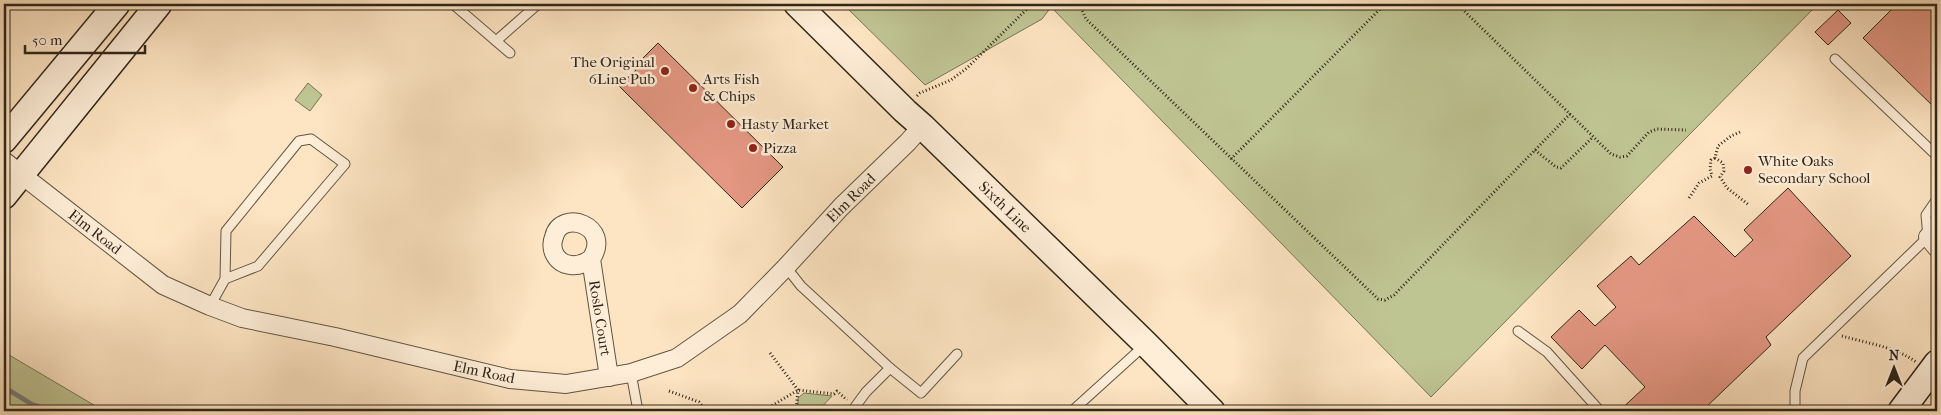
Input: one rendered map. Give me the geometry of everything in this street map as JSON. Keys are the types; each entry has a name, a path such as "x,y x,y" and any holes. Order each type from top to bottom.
{"street":[{"path":"4,140 117,4"},
{"path":"4,196 12,168 159,4"},
{"name":"Sixth Line","path":"796,4 1146,344 1212,411"},
{"name":"Elm Road","path":"12,168 163,285 210,306 242,318 335,337 510,378 566,384 630,373 677,358 740,314 841,207 908,142 914,119"},
{"name":"Roslo Court","path":"590,259 609,377"},
{"path":"1901,411 1933,368"}],"lane":[{"path":"453,4 510,53"},
{"path":"496,41 538,4"},
{"path":"1835,59 1937,156"},
{"path":"210,306 225,279 226,231 299,141 311,139 345,164 258,266 225,279"},
{"path":"1795,411 1794,391 1803,358 1829,332 1933,243 1926,215 1937,199"},
{"path":"786,267 801,286 890,368 921,393 957,354"},
{"path":"1518,331 1546,352 1600,411"},
{"path":"1072,411 1146,344"},
{"path":"853,409 866,392 890,368"},
{"path":"630,373 638,411"}],"path":[{"path":"914,119 920,93 951,80 968,68 1032,4"},
{"path":"1083,4 1082,10 1086,19 1378,299 1385,300 1394,295 1570,114"},
{"path":"1231,159 1385,4"},
{"path":"1457,4 1611,154 1620,157 1627,156 1649,132 1657,129 1686,130"},
{"path":"1712,176 1710,164 1711,160 1715,158 1718,146 1740,132"},
{"path":"1536,150 1556,167 1561,168 1593,136"},
{"path":"1715,158 1723,163 1724,171 1720,177"},
{"path":"1690,198 1703,179 1712,176 1720,177"},
{"path":"1720,177 1726,188 1749,205"},
{"path":"1829,332 1908,356 1933,368"},
{"path":"770,354 798,390 796,411"},
{"path":"764,411 798,390 834,394 837,391 853,409"},
{"path":"669,391 699,402 706,411"}],"green space":[{"path":"843,4 1818,4 1431,397 1051,7 1042,19 925,85"},
{"path":"308,83 322,95 310,111 295,100"},
{"path":"4,352 104,411 4,411"},
{"path":"804,393 832,396 818,411 798,411 798,398"}],"building":[{"path":"1897,4 1937,4 1937,110 1863,38"},
{"path":"1838,10 1851,23 1828,45 1815,32"},
{"path":"658,43 783,167 742,208 619,86 636,70 633,68"},
{"path":"1788,188 1851,256 1766,337 1771,345 1702,411 1619,411 1645,387 1605,345 1582,369 1551,337 1579,310 1595,326 1616,307 1597,286 1631,256 1639,265 1694,216 1735,257 1753,240 1744,230"}],"waterway":[{"path":"4,387 33,405 53,411"}],"place":[{"name":"The Original 6Line Pub","path":"665,71"},
{"name":"Arts Fish & Chips","path":"693,88"},
{"name":"Hasty Market","path":"731,124"},
{"name":"Pizza","path":"753,148"},
{"name":"White Oaks Secondary School","path":"1748,170"}]}
